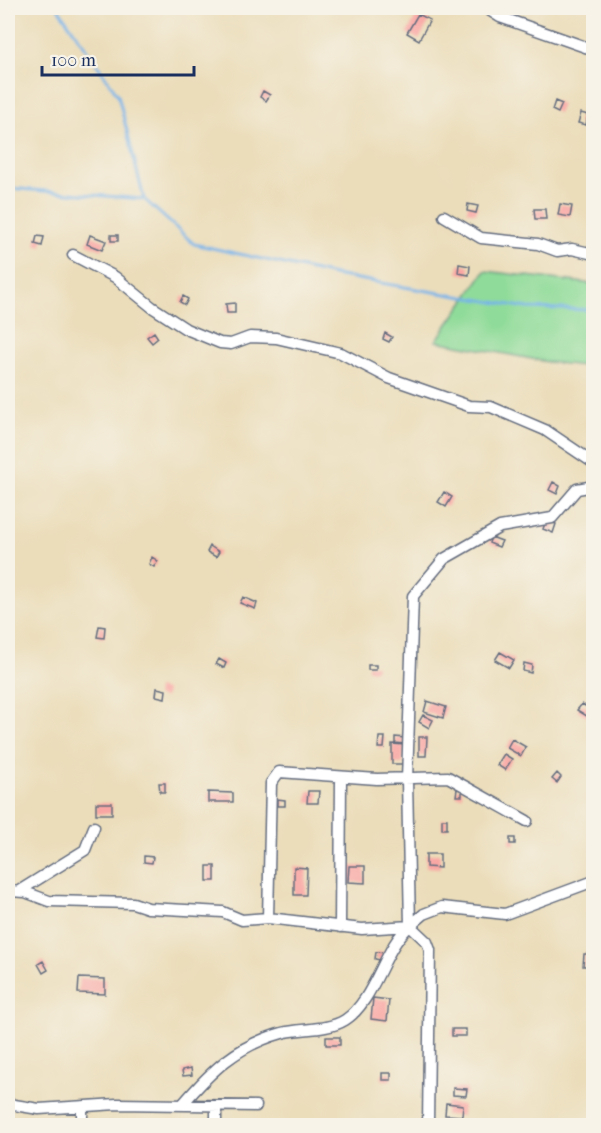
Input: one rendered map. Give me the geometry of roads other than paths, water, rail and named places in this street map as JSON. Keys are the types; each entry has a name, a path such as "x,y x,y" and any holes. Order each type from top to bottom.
{"street":[{"path":"486,8 500,17 594,50"},
{"path":"444,216 481,238 538,244 557,251 572,249 594,254"},
{"path":"73,255 116,277 152,307 186,329 220,344 231,344 250,337 276,338 341,353 389,378 469,406 491,407 545,430 594,463"},
{"path":"428,1125 430,950 427,942 410,926 407,780 411,602 416,590 440,562 452,554 500,527 552,518 577,489 594,486"},
{"path":"268,918 271,783 279,772 341,778 407,780 453,778 527,821"},
{"path":"340,927 341,778"},
{"path":"13,891 85,850 94,827"},
{"path":"182,1104 213,1069 247,1049 283,1033 316,1029 347,1018 375,982 399,936 429,911 442,907 505,914 594,881"},
{"path":"13,891 49,901 122,902 148,908 223,912 242,920 268,918 362,929 410,926"},
{"path":"8,1104 39,1109 182,1104 256,1106"},
{"path":"216,1106 216,1125"},
{"path":"82,1107 82,1125"}],"waterway":[{"path":"58,8 118,95 144,199 194,244 334,275 528,308 594,310"},
{"path":"8,188 143,199"}]}
